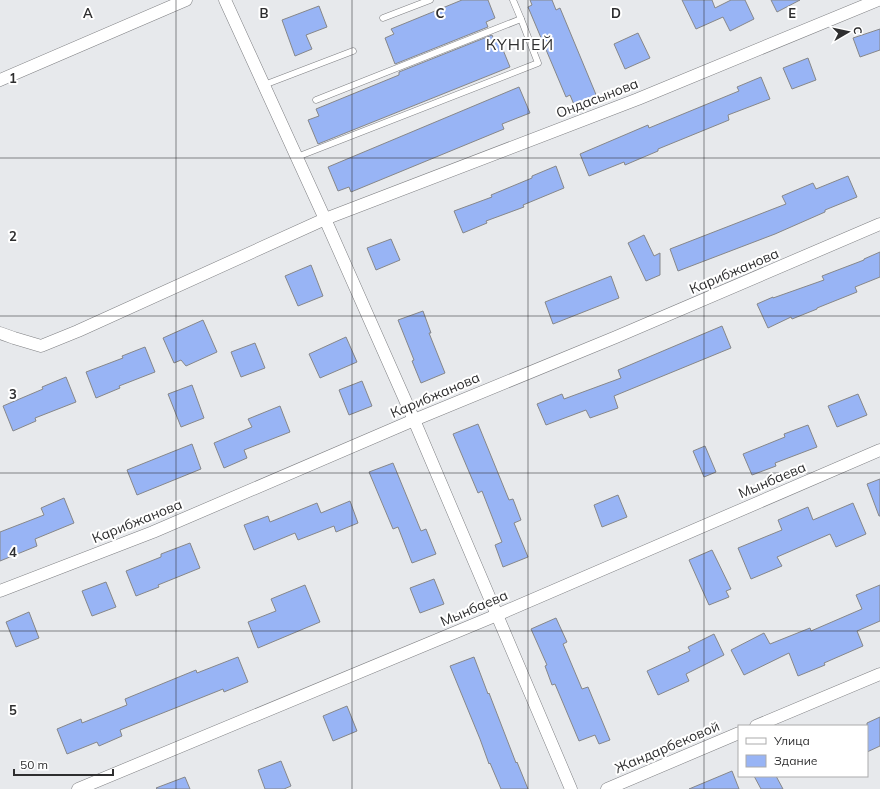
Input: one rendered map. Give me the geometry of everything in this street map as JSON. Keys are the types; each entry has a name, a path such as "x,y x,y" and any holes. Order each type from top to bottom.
{"street":[{"path":"0,80 186,0"},
{"path":"226,0 325,218 414,420 571,789"},
{"name":"Ондасынова","path":"0,333 41,346 78,331 325,218 638,99 878,0"},
{"name":"Карибжанова","path":"0,591 153,532 414,420 616,337 880,224"},
{"name":"Мынбаева","path":"78,789 497,615 880,450"},
{"path":"758,725 880,674"},
{"name":"Жандарбековой","path":"607,789 738,733"}],"lane":[{"path":"384,18 430,0"},
{"path":"297,157 538,63 513,0"},
{"path":"316,100 521,19"},
{"path":"264,85 353,51"}],"building":[{"path":"462,0 488,0 495,18 486,22 488,27 395,64 385,38 394,34 391,29"},
{"path":"530,0 552,0 556,10 560,8 597,97 575,107 570,95 566,97 528,7 532,5"},
{"path":"682,0 712,0 715,8 731,0 745,0 754,19 730,31 723,17 696,29"},
{"path":"771,0 800,0 777,12"},
{"path":"319,6 327,27 306,35 312,49 295,56 282,20"},
{"path":"880,29 880,50 860,57 853,38"},
{"path":"638,33 650,58 625,69 614,44"},
{"path":"492,35 495,42 499,40 510,67 318,144 308,120 319,116 316,109 399,75 399,72"},
{"path":"808,58 816,80 792,89 783,68"},
{"path":"761,77 770,99 728,115 729,120 658,149 658,151 625,165 624,162 589,176 580,154 648,125 649,128 739,91 737,87"},
{"path":"519,87 530,113 502,124 504,129 351,192 349,187 338,191 328,167"},
{"path":"556,166 564,188 523,205 524,207 486,221 487,223 463,233 454,211 492,197 491,195"},
{"path":"848,176 857,197 825,210 825,212 775,234 678,271 670,249 786,204 782,196 813,183 816,189"},
{"path":"644,235 654,256 660,253 660,275 646,281 628,243"},
{"path":"391,239 400,260 376,270 367,248"},
{"path":"880,252 880,277 855,287 857,292 792,319 791,317 768,328 757,304 824,280 822,276 864,260"},
{"path":"311,265 323,296 298,306 285,276"},
{"path":"611,276 619,298 553,324 545,302"},
{"path":"423,311 431,333 429,333 445,373 421,383 412,361 414,360 398,320"},
{"path":"203,320 217,352 186,366 181,360 174,363 163,338"},
{"path":"722,326 731,348 614,396 618,408 590,418 586,410 546,425 537,404 562,394 564,399 621,378 618,370"},
{"path":"346,337 357,362 320,378 309,354"},
{"path":"255,343 265,368 241,377 231,352"},
{"path":"145,347 155,372 119,386 120,388 96,398 86,372 123,358 122,356"},
{"path":"66,377 76,402 35,418 36,421 13,431 3,406 43,389 42,387"},
{"path":"362,381 372,406 349,415 339,390"},
{"path":"192,385 204,418 181,427 168,394"},
{"path":"858,394 867,415 837,427 828,406"},
{"path":"280,406 290,432 244,450 247,458 224,468 214,443 252,427 248,419"},
{"path":"478,424 509,500 513,499 521,520 514,523 528,557 503,567 495,545 502,542 482,491 478,493 453,434"},
{"path":"808,425 817,447 775,463 776,466 752,475 743,454 785,437 784,434"},
{"path":"192,444 201,469 137,495 127,470"},
{"path":"705,446 716,472 704,477 693,451"},
{"path":"393,463 421,531 426,529 436,554 412,563 398,527 393,529 369,472"},
{"path":"880,479 880,516 879,516 867,484"},
{"path":"618,495 627,517 602,527 594,505"},
{"path":"64,498 74,523 35,539 37,546 0,561 0,532 44,515 41,508"},
{"path":"350,501 358,523 336,532 334,526 298,540 295,533 254,550 244,525 268,516 270,522 317,503 321,513"},
{"path":"853,503 866,534 836,547 830,534 777,557 782,566 751,579 738,548 782,530 778,520 808,507 813,520"},
{"path":"190,543 200,568 158,585 159,587 136,596 126,571 161,557 161,554"},
{"path":"712,550 731,589 726,591 729,597 709,605 689,560"},
{"path":"434,579 444,604 420,613 410,588"},
{"path":"106,582 116,607 92,616 82,591"},
{"path":"305,585 320,622 258,648 248,622 276,611 271,599"},
{"path":"880,585 880,621 857,631 863,646 824,663 825,665 798,676 789,653 744,675 731,650 764,633 770,644 810,628 811,631 862,609 856,595"},
{"path":"29,612 39,638 16,647 6,622"},
{"path":"556,618 567,642 563,644 582,689 588,687 610,740 599,744 595,735 579,741 555,684 552,685 545,666 547,665 531,629"},
{"path":"714,634 724,655 686,674 689,681 658,695 647,671 690,651 688,647"},
{"path":"238,657 248,682 224,692 223,689 120,730 122,736 99,746 97,742 67,754 57,729 81,719 82,723 127,705 125,699 196,670 197,673"},
{"path":"474,657 516,763 517,762 528,789 501,789 490,763 489,764 450,666"},
{"path":"347,706 357,731 333,741 323,716"},
{"path":"880,717 880,746 868,752 868,725 867,723"},
{"path":"281,761 291,786 284,789 265,789 258,770"},
{"path":"732,771 739,789 689,789"},
{"path":"185,777 190,789 156,788"},
{"path":"755,777 777,777 783,789 761,789"}],"district":[{"name":"КҮНГЕЙ","path":"520,44"}]}
